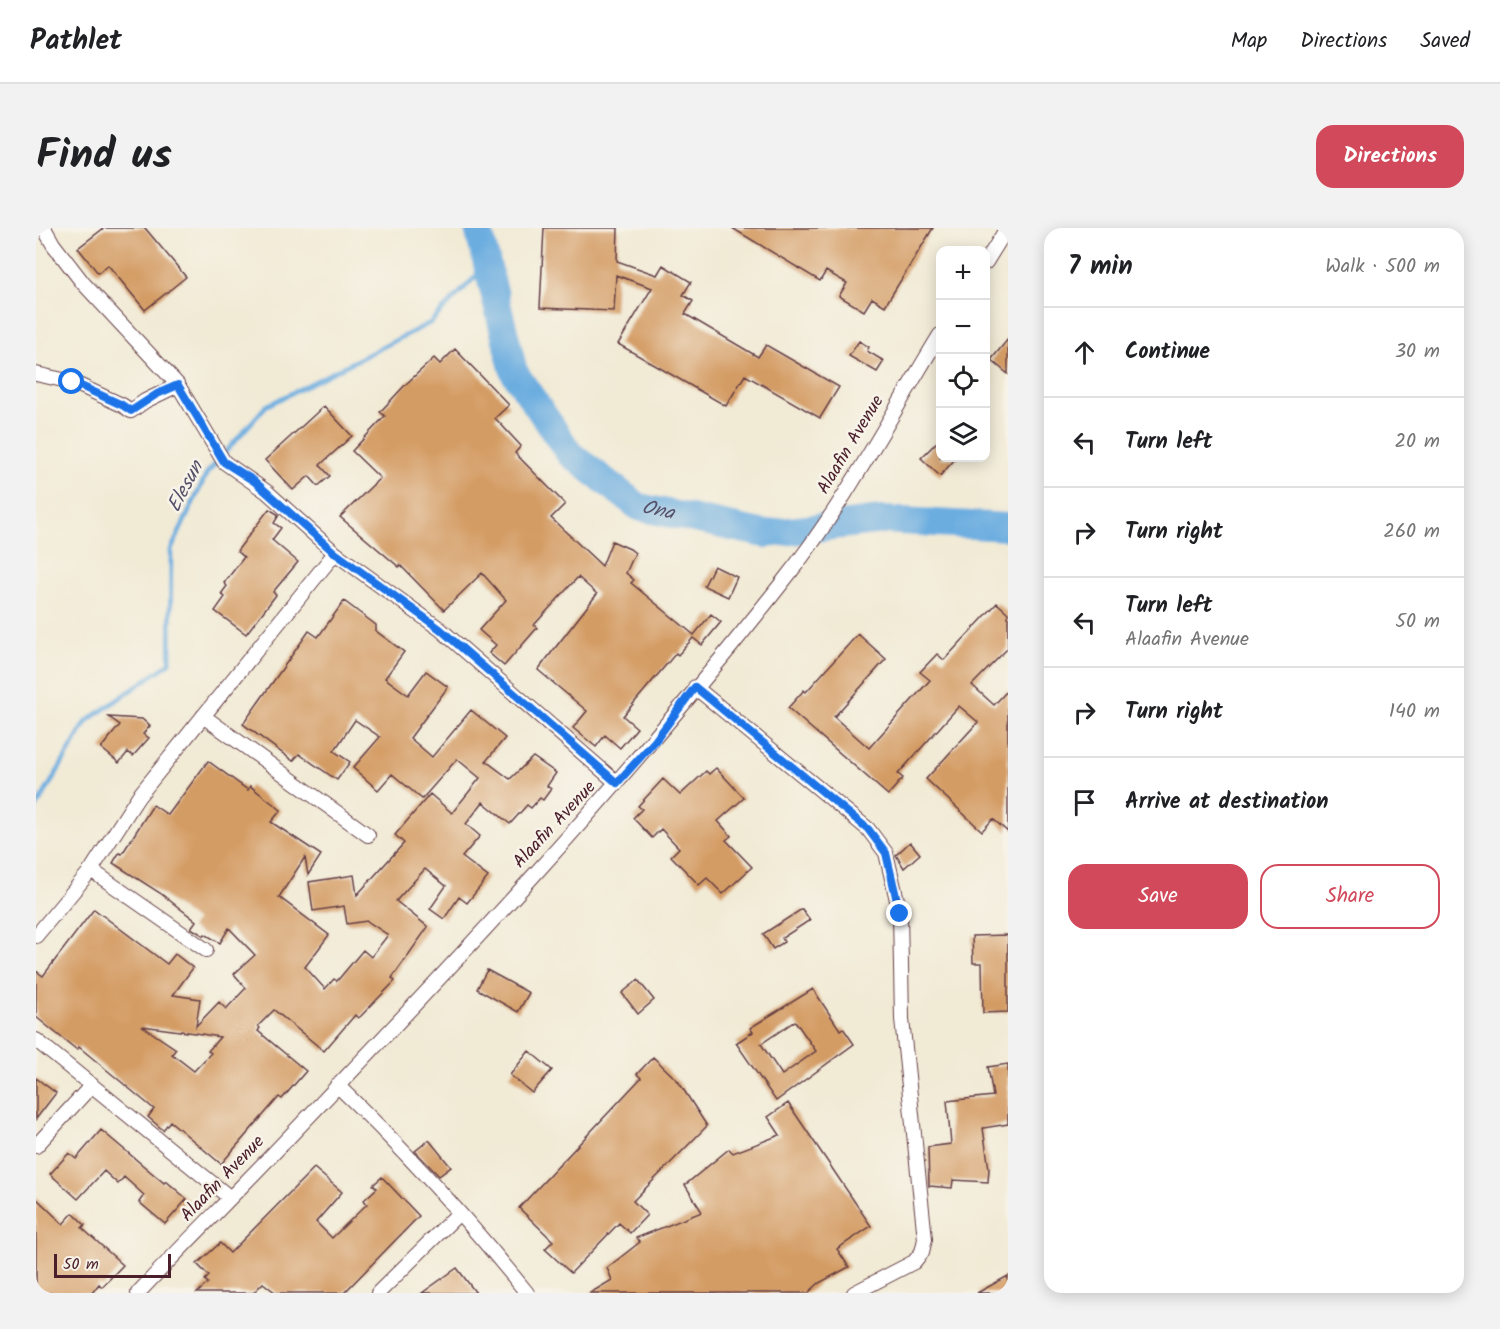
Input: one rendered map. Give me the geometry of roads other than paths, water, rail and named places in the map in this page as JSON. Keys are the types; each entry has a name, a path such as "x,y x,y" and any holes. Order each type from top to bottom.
{"street":[{"path":"44,228 83,284 178,385 224,462 267,492 335,553 440,629 617,783"},
{"path":"990,256 1007,228"},
{"name":"Alaafin Avenue","path":"138,1293 337,1085 655,741 695,687 785,579 825,524 936,341"},
{"path":"36,374 81,386 131,411 157,394 178,385"},
{"path":"36,936 91,870 138,797 335,553"},
{"path":"695,687 868,829 886,853 894,876 900,914 902,1019 925,1239 922,1252 914,1262 854,1293"},
{"path":"202,716 368,835"},
{"path":"91,870 206,950"},
{"path":"36,1040 229,1197"},
{"path":"36,1146 92,1085"},
{"path":"337,1085 377,1123 459,1213 527,1293"},
{"path":"378,1293 459,1213"}],"waterway":[{"name":"Ona","path":"478,228 514,372 570,454 639,507 765,534 882,520 1008,527"},
{"name":"Elesun","path":"36,808 87,721 170,663 171,550 207,473 266,406 430,323 487,265"}]}
